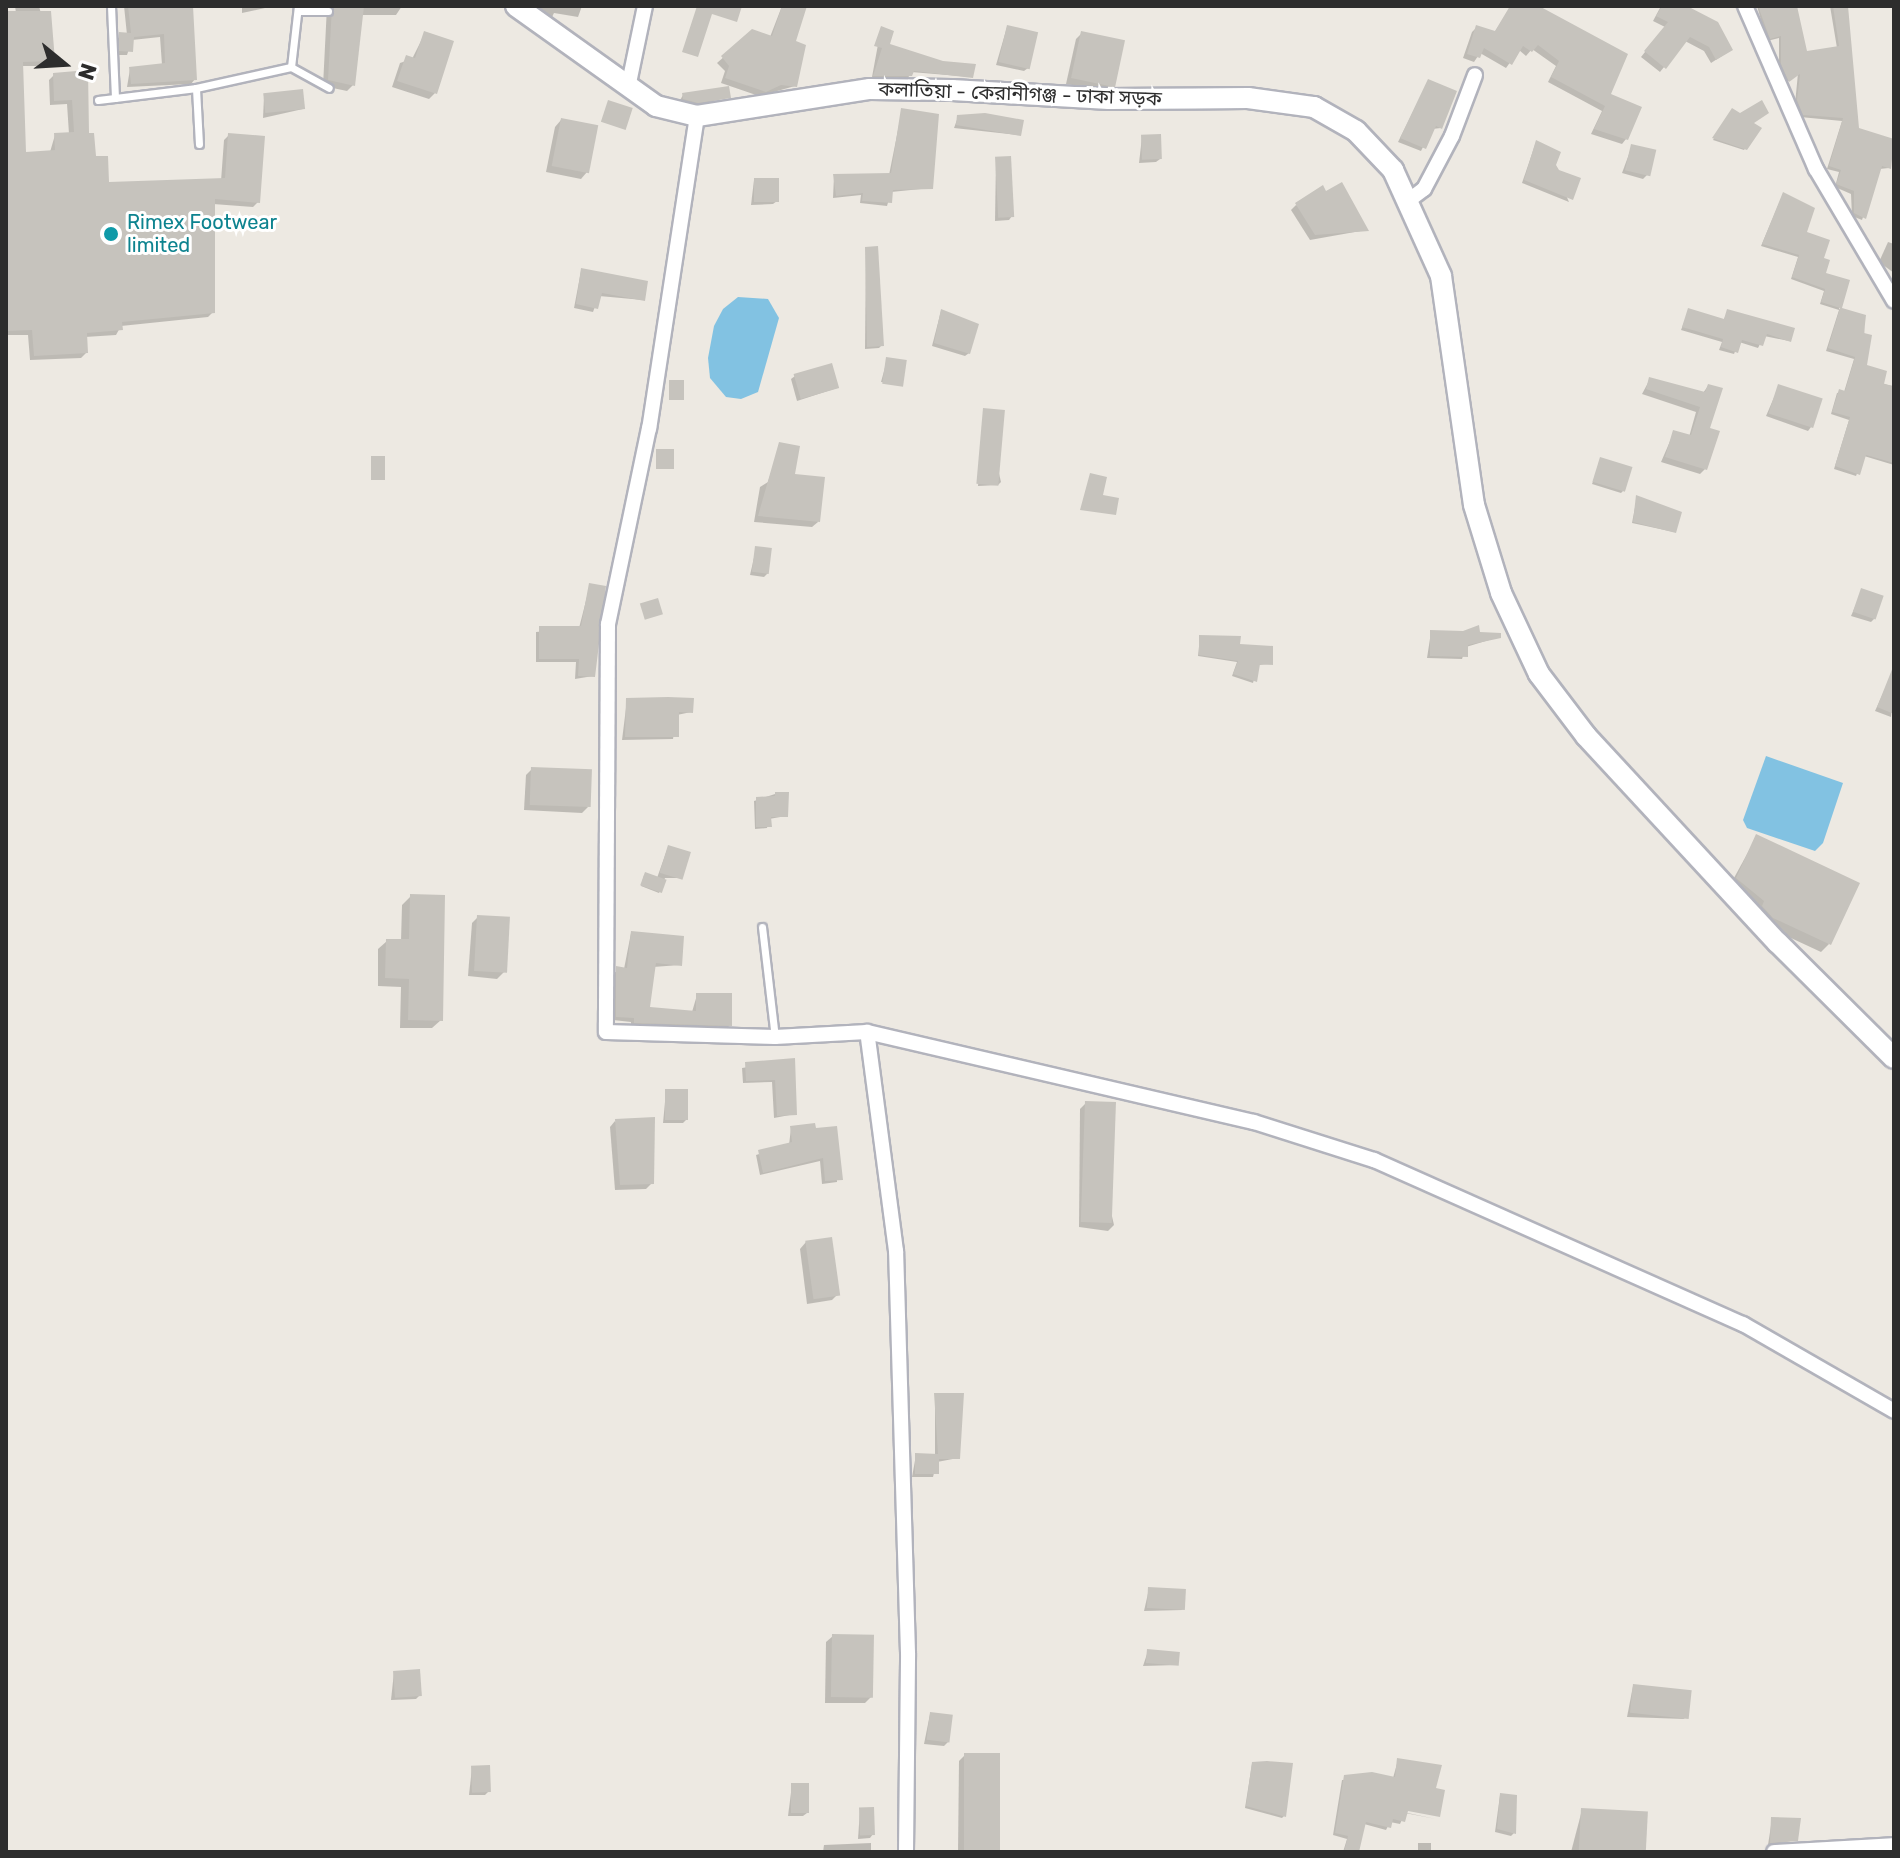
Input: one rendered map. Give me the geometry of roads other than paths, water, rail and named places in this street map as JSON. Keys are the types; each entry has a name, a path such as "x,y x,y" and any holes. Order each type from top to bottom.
{"main road":[{"name":"কলাতিয়া - কেরানীগঞ্জ - ঢাকা সড়ক","path":"516,6 656,106 697,116 870,89 1109,99 1248,98 1314,107 1356,131 1393,170 1441,276 1474,505 1501,593 1539,674 1586,736 1767,932 1894,1058"}],"street":[{"path":"628,88 645,6"},
{"path":"1745,6 1816,169 1894,301"},
{"path":"1408,201 1424,189 1452,136 1475,75"},
{"path":"697,116 649,428 608,624 606,1032 775,1037 867,1032 1064,1082 1254,1122 1374,1160 1743,1324 1894,1411"},
{"path":"867,1032 896,1251 908,1653 906,1852"},
{"path":"1774,1852 1894,1845"}],"lane":[{"path":"111,6 115,98"},
{"path":"291,67 298,8 328,11"},
{"path":"98,100 196,88 291,67 329,88"},
{"path":"196,88 199,144"},
{"path":"762,927 775,1037"}],"water":[{"path":"738,297 768,299 779,318 758,392 741,399 726,397 710,378 708,358 714,326 723,309"},
{"path":"1766,756 1843,783 1823,843 1815,851 1747,828 1743,820"}],"place":[{"name":"Rimex Footwear limited","path":"111,234"}]}
